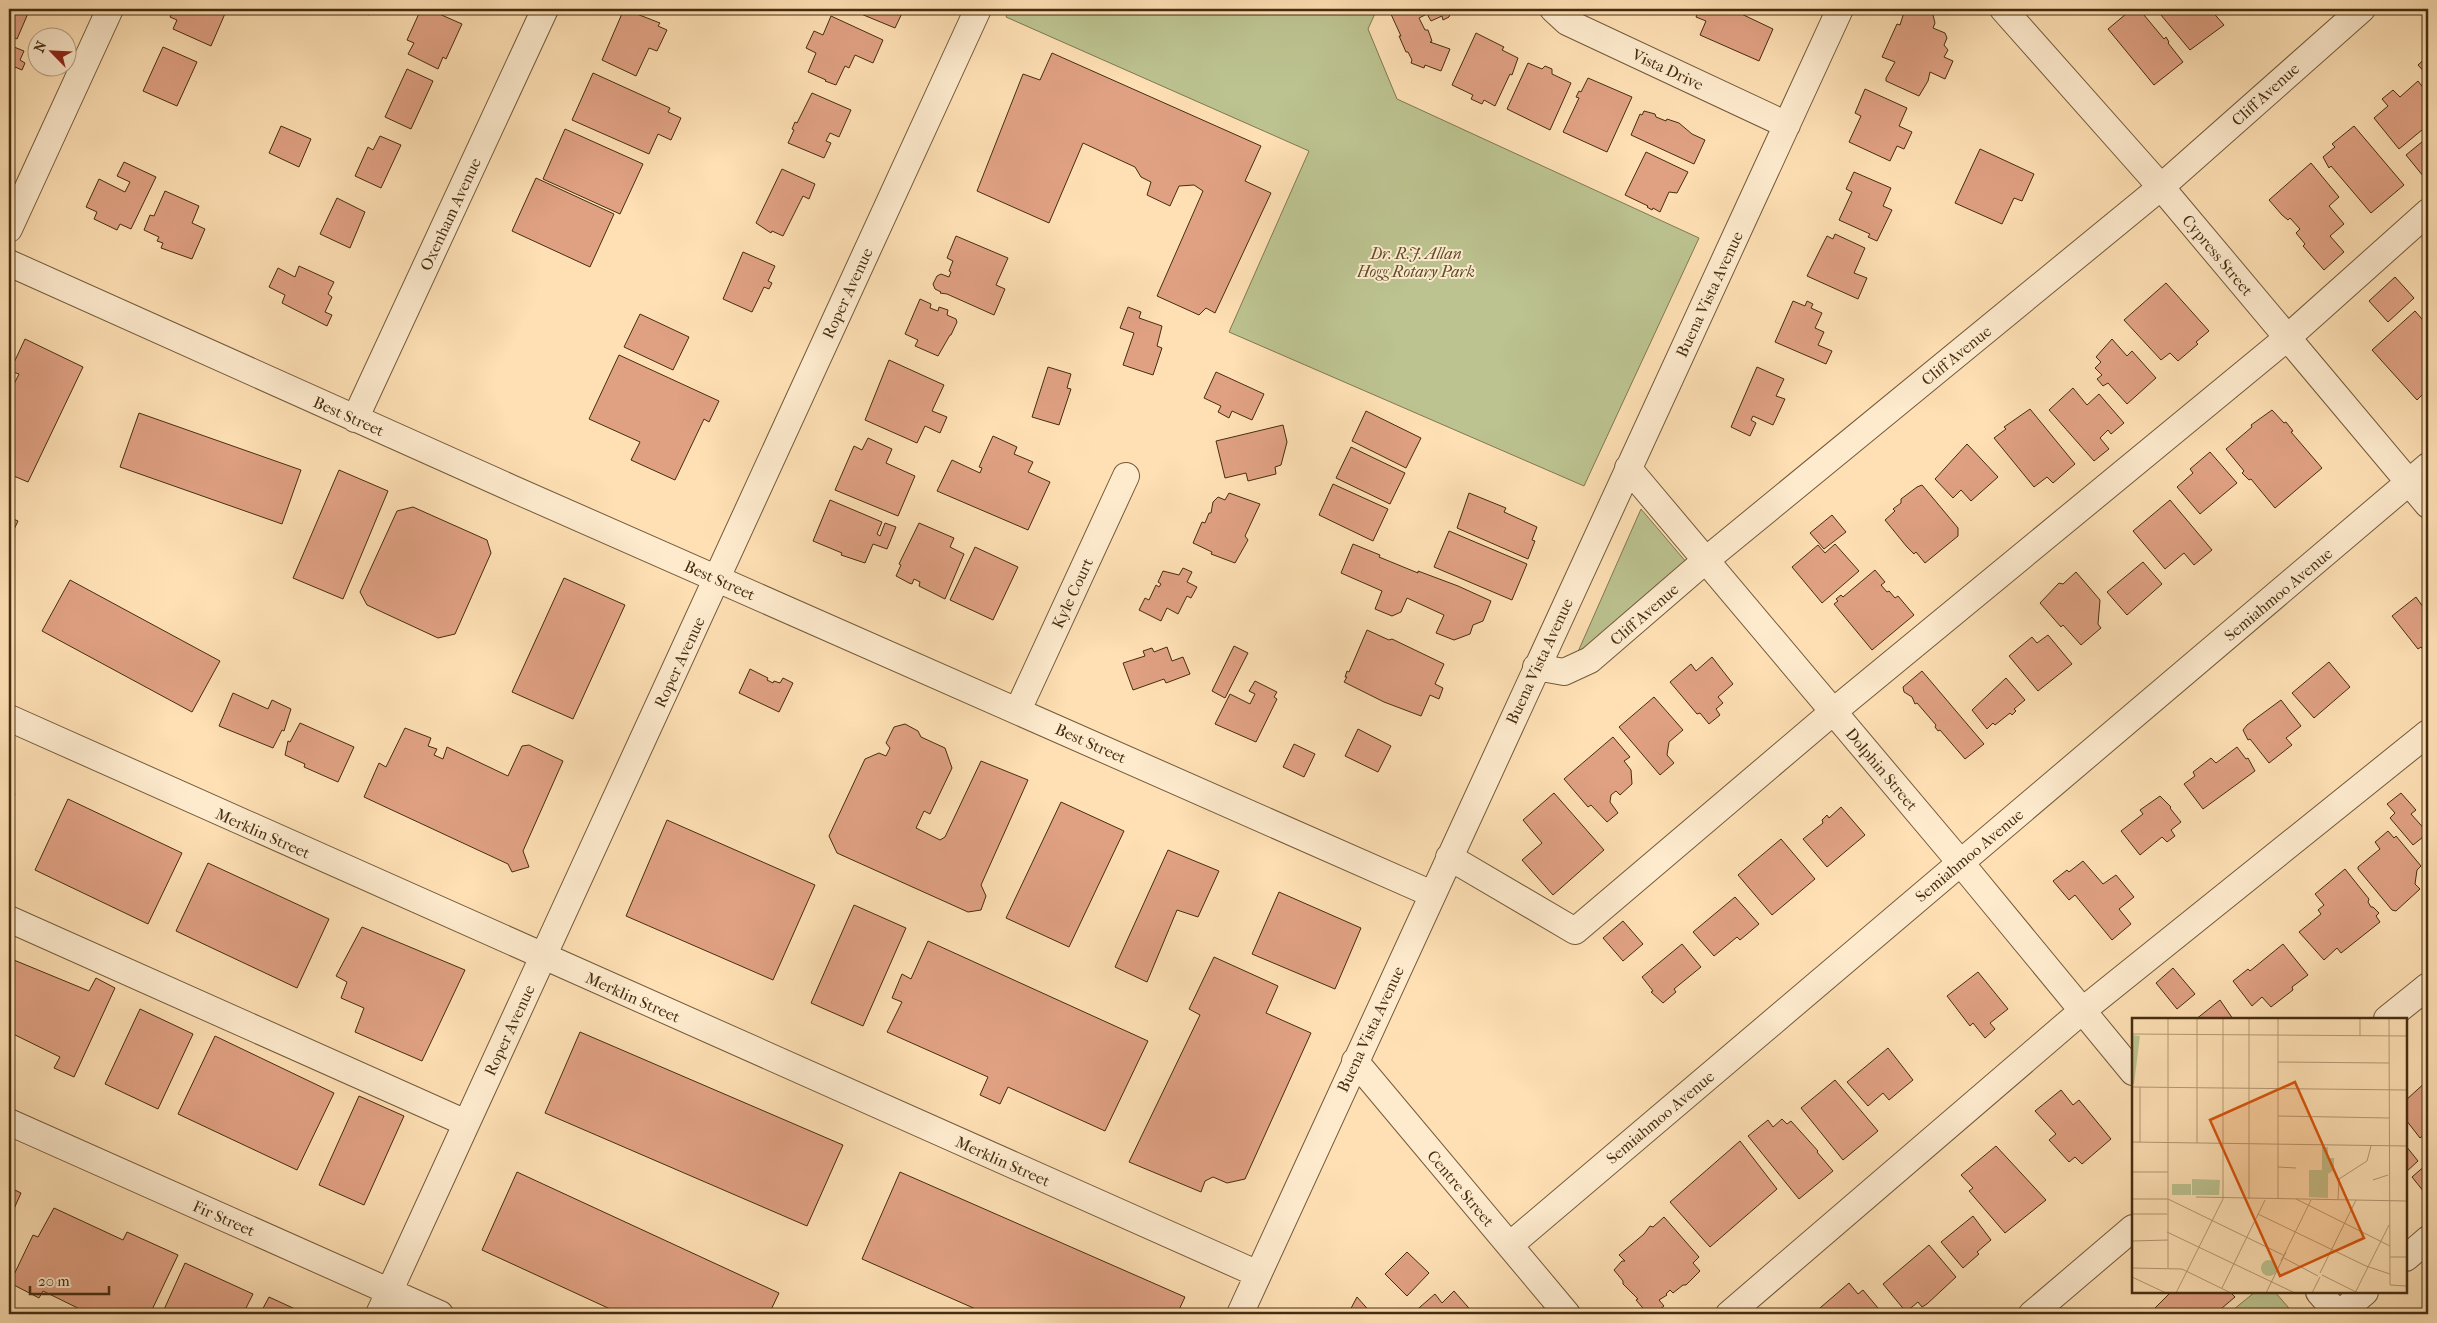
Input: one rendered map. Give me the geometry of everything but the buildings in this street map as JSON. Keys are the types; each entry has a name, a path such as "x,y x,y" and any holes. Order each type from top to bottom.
{"street":[{"path":"9,228 110,9"},
{"name":"Oxenham Avenue","path":"355,418 545,9"},
{"name":"Roper Avenue","path":"384,1303 978,9"},
{"name":"Vista Drive","path":"1553,9 1568,22 1787,125"},
{"name":"Buena Vista Avenue","path":"1240,1314 1840,9"},
{"name":"Cypress Street","path":"2003,9 2161,187 2287,338 2419,475 2428,505"},
{"name":"Cliff Avenue","path":"1536,668 1564,672 1590,660 1706,560 2161,187 2362,9"},
{"path":"1449,857 1575,931 1834,711 2287,338 2428,212"},
{"name":"Best Street","path":"9,263 716,579 1018,710 1432,894"},
{"name":"Dolphin Street","path":"1628,468 1834,711 2132,1071"},
{"name":"Semiahmoo Avenue","path":"1510,1245 2419,475"},
{"name":"Kyle Court","path":"1018,710 1126,476"},
{"name":"Merklin Street","path":"9,718 1258,1274"},
{"path":"1728,1314 2082,1011 2428,733"},
{"path":"9,919 466,1124"},
{"path":"2389,1018 2428,986"},
{"name":"Centre Street","path":"1355,1061 1567,1314"},
{"name":"Fir Street","path":"9,1122 384,1303 440,1314"},
{"path":"2032,1314 2132,1230"},
{"path":"2407,1257 2428,1239"},
{"path":"2320,1293 2338,1314 2365,1293"}],"green space":[{"name":"Dr. R.J. Allan Hogg Rotary Park","path":"1009,9 1172,9 1181,13 1183,9 1377,9 1368,29 1397,99 1699,238 1584,486 1229,332 1309,151 1006,17"},
{"path":"1641,509 1687,563 1577,654"},
{"path":"2254,1293 2276,1293 2294,1314 2228,1314"}]}
